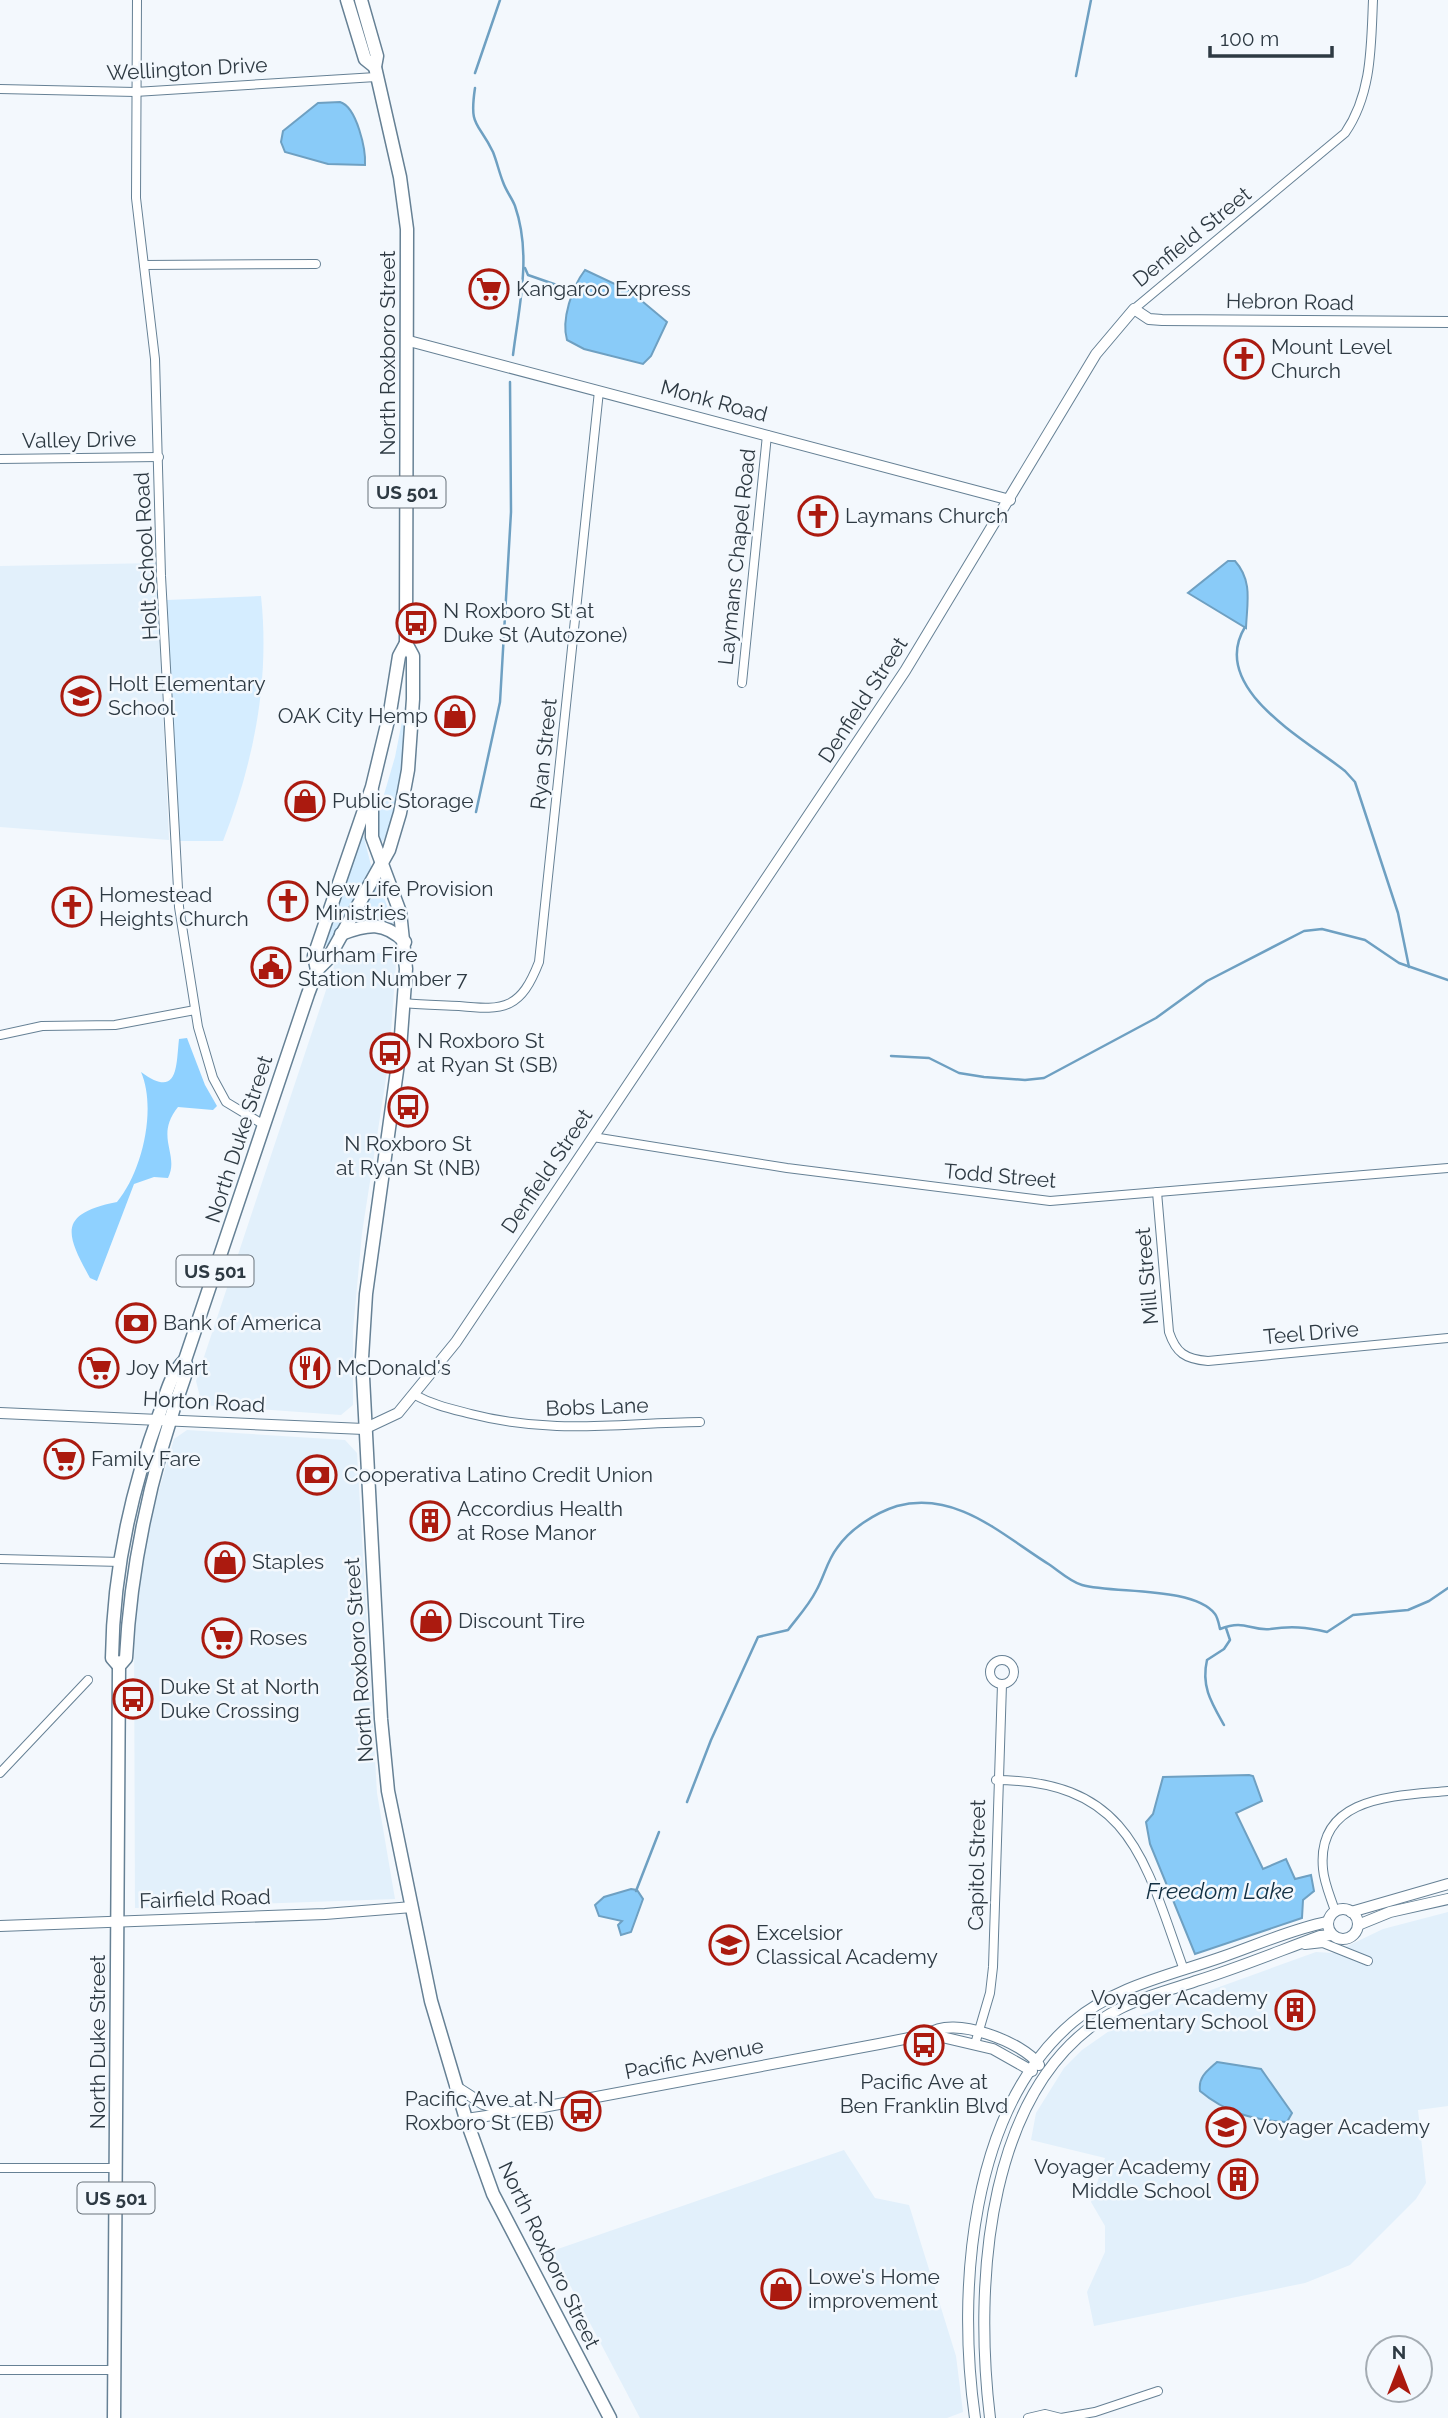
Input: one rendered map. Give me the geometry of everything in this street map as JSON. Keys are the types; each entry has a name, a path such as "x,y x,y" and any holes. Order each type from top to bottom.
{"main road":[{"name":"North Roxboro Street","path":"347,0 365,59 376,72"},
{"name":"North Roxboro Street","path":"361,0 377,56 376,72 405,211 409,341 406,643 399,656 390,712 372,787 372,837 397,901 405,942 405,1003 366,1294 362,1358 364,1430 388,1791 431,2001 466,2119 493,2194 611,2418"},
{"name":"North Roxboro Street","path":"382,862 394,835 408,770 413,656 406,643"},
{"name":"North Duke Street","path":"317,970 314,956 372,787"},
{"name":"North Duke Street","path":"114,2418 119,1666 126,1658 137,1545 177,1368 185,1360 317,970 328,959 382,862"},
{"path":"341,934 361,926 376,925 390,929 405,942"},
{"name":"North Duke Street","path":"119,1666 112,1658 113,1638 127,1522 164,1418"}],"street":[{"name":"Holt School Road","path":"137,0 136,198 155,359 161,576 169,674 177,882 195,1010 205,1054 222,1097 236,1111 264,1125"},
{"name":"Denfield Street","path":"364,1430 393,1417 415,1395 456,1342 893,691 1010,500 1084,372 1110,335 1134,309 1345,133 1359,110 1365,93 1373,0"},
{"name":"Wellington Drive","path":"0,89 135,92 376,72"},
{"path":"144,265 316,264"},
{"name":"Hebron Road","path":"1134,309 1149,319 1162,320 1448,322"},
{"name":"Monk Road","path":"409,341 1010,500"},
{"name":"Ryan Street","path":"405,1003 485,1009 505,1007 529,987 538,962 600,391"},
{"name":"Laymans Chapel Road","path":"742,683 767,435"},
{"name":"Valley Drive","path":"0,458 159,457"},
{"path":"0,1035 42,1026 115,1025 195,1010"},
{"name":"Todd Street","path":"593,1137 787,1168 1050,1201 1448,1168"},
{"name":"Mill Street","path":"1157,1192 1170,1332 1180,1353"},
{"name":"Teel Drive","path":"1180,1353 1193,1360 1208,1361 1448,1338"},
{"name":"Bobs Lane","path":"415,1395 442,1407 538,1427 573,1429 700,1422"},
{"name":"Horton Road","path":"0,1413 164,1418 364,1430"},
{"path":"0,1559 121,1562"},
{"path":"0,1773 88,1680"},
{"name":"Capitol Street","path":"975,2044 990,1993 993,1967 996,1780 1002,1684"},
{"path":"996,1780 1030,1782 1072,1792 1104,1811 1118,1823 1134,1843 1144,1862 1184,1970"},
{"path":"1335,1911 1322,1861 1325,1846 1338,1820 1369,1800 1448,1791"},
{"path":"1335,1911 1351,1912 1448,1884"},
{"path":"989,2418 984,2342 985,2291 992,2222 1017,2129 1045,2074 1076,2039 1121,2008 1321,1936 1332,1935 1341,1940 1350,1938 1358,1925 1390,1912 1448,1899"},
{"name":"Fairfield Road","path":"0,1926 325,1914 412,1906"},
{"path":"975,2418 968,2351 974,2235 1006,2115 1029,2071 1055,2038 1088,2010 1123,1991 1327,1922 1335,1911"},
{"path":"1351,1912 1358,1925"},
{"path":"1327,1922 1332,1935"},
{"path":"1291,1947 1323,1943 1368,1961"},
{"name":"Pacific Avenue","path":"929,2034 935,2029 950,2028 979,2031 1037,2060"},
{"name":"Pacific Avenue","path":"466,2119 929,2034 993,2049 1029,2071 1045,2074"},
{"path":"1037,2060 1045,2074"},
{"path":"454,2085 483,2104 514,2112"},
{"path":"0,2168 116,2168"},
{"path":"0,2370 114,2370"},
{"path":"1028,2418 1045,2414 1061,2418 1095,2412 1158,2390"}],"shaded area":[{"name":"Holt Elementary School","path":"156,563 169,840 0,827 0,566"},
{"path":"261,596 261,690 251,751 234,811 223,841 179,841 167,600"},
{"path":"407,696 399,797 394,818 379,845 378,815 395,757"},
{"path":"363,834 372,869 328,946 324,944"},
{"path":"379,882 393,924 375,920 357,922"},
{"path":"397,950 389,1059 362,1233 353,1330 353,1405 341,1415 202,1405 196,1381 336,960"},
{"path":"187,1038 205,1085 217,1106 213,1110 178,1107 168,1127 171,1169 168,1178 154,1177 134,1184 97,1281 90,1278 82,1263 72,1238 72,1228 84,1213 117,1202 126,1189 140,1157 147,1121 146,1087 141,1072 153,1080 169,1081 176,1068 179,1039"},
{"path":"187,1430 345,1440 357,1453 377,1793 395,1899 135,1908 134,1627 144,1553 154,1507 174,1439"},
{"name":"Voyager Academy","path":"1448,1912 1448,2106 1418,2110 1426,2183 1416,2199 1350,2265 1305,2283 1094,2326 1087,2292 1105,2252 1105,2226 1091,2202 1105,2158 1031,2140 1036,2113 1064,2068 1082,2050 1122,2022 1316,1952 1333,1953 1383,1929"},
{"path":"844,2150 875,2198 909,2205 956,2356 963,2412 947,2418 640,2418 552,2251"}],"water":[{"path":"340,102 356,120 365,165 328,164 285,152 281,142 283,131 318,103"},
{"path":"585,270 630,291 667,322 651,356 643,364 584,349 567,340 565,323 569,304"},
{"path":"1228,561 1235,561 1247,584 1246,628 1188,593"},
{"name":"Freedom Lake","path":"1253,1776 1262,1801 1236,1813 1263,1869 1286,1859 1295,1879 1311,1875 1314,1891 1303,1900 1302,1918 1195,1954 1150,1844 1146,1822 1153,1814 1163,1777"},
{"path":"631,1889 637,1890 643,1899 631,1932 621,1935 618,1925 622,1921 599,1916 595,1905 604,1897"},
{"path":"1217,2062 1261,2069 1292,2113 1287,2122 1241,2114 1220,2105 1200,2091 1202,2078"}],"waterway":[{"path":"475,73 500,0"},
{"path":"1076,76 1091,0"},
{"path":"475,88 474,118 493,152 504,185 515,206 523,243 523,281 513,355"},
{"path":"525,268 528,275 574,291"},
{"path":"476,812 500,702 511,512 510,382"},
{"path":"1245,627 1237,649 1239,671 1250,691 1266,710 1345,771 1355,782 1398,913 1409,967"},
{"path":"891,1056 929,1058 959,1073 984,1077 1025,1080 1044,1078 1156,1018 1207,981 1304,931 1322,929 1365,940 1399,963 1448,980"},
{"path":"687,1802 711,1740 758,1637 788,1630 813,1596 842,1541 864,1522 897,1506 940,1504 959,1510 997,1529 1078,1584 1189,1599 1204,1605 1215,1614 1220,1629 1242,1625 1263,1629 1299,1628 1327,1632 1353,1615 1408,1610 1429,1601 1448,1588"},
{"path":"1224,1725 1211,1701 1206,1686 1205,1669 1207,1660 1224,1649 1230,1640 1226,1628"},
{"path":"636,1891 659,1832"}],"place":[{"name":"Kangaroo Express","path":"489,289"},
{"name":"Mount Level Church","path":"1244,359"},
{"name":"Laymans Church","path":"818,516"},
{"name":"N Roxboro St at Duke St (Autozone)","path":"416,623"},
{"name":"Holt Elementary School","path":"81,696"},
{"name":"OAK City Hemp","path":"455,716"},
{"name":"Public Storage","path":"305,801"},
{"name":"New Life Provision Ministries","path":"288,901"},
{"name":"Homestead Heights Church","path":"72,907"},
{"name":"Durham Fire Station Number 7","path":"271,967"},
{"name":"N Roxboro St at Ryan St (SB)","path":"390,1053"},
{"name":"N Roxboro St at Ryan St (NB)","path":"408,1107"},
{"name":"Bank of America","path":"136,1323"},
{"name":"Joy Mart","path":"99,1368"},
{"name":"McDonald's","path":"310,1368"},
{"name":"Family Fare","path":"64,1459"},
{"name":"Cooperativa Latino Credit Union","path":"317,1475"},
{"name":"Accordius Health at Rose Manor","path":"430,1521"},
{"name":"Staples","path":"225,1562"},
{"name":"Discount Tire","path":"431,1621"},
{"name":"Roses","path":"222,1638"},
{"name":"Duke St at North Duke Crossing","path":"133,1699"},
{"name":"Excelsior Classical Academy","path":"729,1945"},
{"name":"Voyager Academy Elementary School","path":"1295,2010"},
{"name":"Pacific Ave at Ben Franklin Blvd","path":"924,2045"},
{"name":"Pacific Ave at N Roxboro St (EB)","path":"581,2111"},
{"name":"Voyager Academy","path":"1226,2127"},
{"name":"Voyager Academy Middle School","path":"1238,2179"},
{"name":"Lowe's Home improvement","path":"781,2289"}]}
